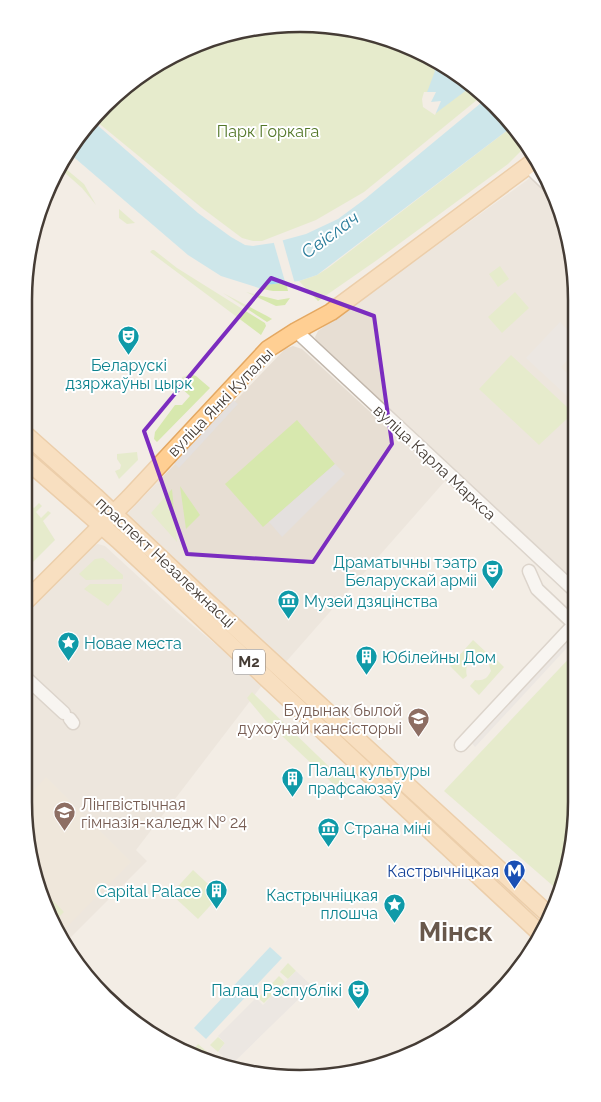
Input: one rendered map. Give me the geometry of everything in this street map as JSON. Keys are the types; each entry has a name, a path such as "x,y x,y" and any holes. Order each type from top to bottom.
{"main road":[{"name":"вуліца Янкі Купалы","path":"32,595 114,513 268,349 331,312 531,164"},
{"name":"праспект Незалежнасці","path":"32,440 114,513 202,597 545,911"},
{"name":"праспект Незалежнасці","path":"32,465 101,526 536,930"}],"street":[{"name":"вуліца Карла Маркса","path":"296,331 568,585"},
{"path":"529,571 537,589 568,617"},
{"path":"460,745 568,630"},
{"path":"32,683 69,718"}],"highlighted area":[{"path":"271,278 374,316 392,444 313,562 187,554 144,431"}],"shaded area":[{"path":"530,178 537,179 542,185 554,214 563,248 568,283 568,578 316,340 315,337 318,331"},
{"path":"560,322 568,330 568,360 561,367 568,374 567,396 526,358"},
{"path":"293,346 302,349 445,481 285,663 128,518 127,514 285,349"},
{"path":"232,399 238,404 179,468 173,462"},
{"path":"335,464 345,474 282,537 269,522"},
{"path":"98,544 105,546 177,612 263,684 136,850 147,861 70,938 47,888 38,854 33,819 32,605 93,546"},
{"path":"568,637 568,647 475,747 470,741"},
{"name":"Лінгвістычная гімназія-каледж № 24","path":"46,777 131,862 65,929 53,904 42,871 35,836 32,792"},
{"path":"296,971 312,986 235,1061 222,1057 223,1056 218,1052 225,1043 218,1036 256,998 263,1005"}],"green space":[{"name":"Парк Горкага","path":"300,32 335,35 387,47 419,60 464,88 478,99 364,192 316,220 262,241 253,241 242,238 202,208 99,124 137,88 167,68 198,53 231,42 266,35"},
{"path":"507,130 522,150 508,164 318,301 299,281 317,275"},
{"path":"66,169 84,184 96,205 82,188 65,173"},
{"path":"119,209 135,223 127,224 119,218"},
{"path":"152,250 177,268 265,323 266,326 261,335 150,252"},
{"path":"500,266 509,279 498,287 489,274"},
{"path":"286,282 288,291 262,289 265,285"},
{"path":"246,292 278,300 290,298 285,305 276,306"},
{"path":"515,292 529,308 502,333 488,317"},
{"path":"223,293 267,316 272,319 267,322"},
{"path":"511,355 567,407 568,418 539,445 479,389"},
{"path":"190,374 196,376 210,388 157,442 154,439 155,432 175,405 182,405 190,396 180,387 182,377"},
{"path":"297,420 335,464 263,527 225,484"},
{"path":"137,452 138,460 119,479 115,471 120,469 121,465 117,459 117,454"},
{"path":"180,486 200,515 186,529"},
{"path":"172,489 177,542 151,513"},
{"path":"39,503 42,506 36,512 41,518 48,511 51,513 43,521 55,540 32,563 32,506 34,508"},
{"path":"103,558 123,575 123,579 86,580 79,574 95,559"},
{"path":"90,584 122,584 122,590 108,606 84,589"},
{"path":"473,640 487,653 485,656 476,657 470,661 466,671 467,676 463,679 450,666"},
{"path":"495,658 504,667 479,695 470,686 475,680 483,680 488,676 491,671 489,665"},
{"path":"568,659 568,819 563,854 554,887 444,791"},
{"path":"252,692 349,786 344,794 266,721 247,698"},
{"path":"193,870 220,895 198,919 171,894"},
{"path":"51,898 64,912 59,917"},
{"path":"288,963 296,971 288,979 280,972"},
{"path":"279,976 285,982 264,1003 258,998"},
{"path":"218,1037 225,1043 218,1052 210,1045"},
{"path":"198,1044 208,1053 198,1049 195,1048"}],"water":[{"path":"434,68 467,90 436,113 426,105 426,95 435,71"},
{"name":"Свіслач","path":"481,103 507,130 317,275 299,281 265,285 262,289 221,276 188,255 74,157 98,125 198,213 245,245 253,246 273,243 306,234 338,219"},
{"path":"270,947 282,958 206,1039 194,1028"}],"pier":[{"path":"424,92 436,92 431,102 441,101 435,115 423,107 422,99"},
{"path":"282,238 295,284 286,285 273,240"}],"place":[{"name":"Беларускі дзяржаўны цырк","path":"129,355"},
{"name":"Драматычны тэатр Беларускай арміі","path":"493,590"},
{"name":"Музей дзяцінства","path":"288,620"},
{"name":"Новае места","path":"68,662"},
{"name":"Юбілейны Дом","path":"366,676"},
{"name":"Будынак былой духоўнай кансісторыі","path":"418,738"},
{"name":"Палац культуры прафсаюзаў","path":"292,798"},
{"name":"Лінгвістычная гімназія-каледж № 24","path":"65,832"},
{"name":"Страна міні","path":"328,847"},
{"name":"Кастрычніцкая","path":"515,890"},
{"name":"Capital Palace","path":"217,910"},
{"name":"Кастрычніцкая плошча","path":"394,923"},
{"name":"Палац Рэспублікі","path":"358,1009"}],"district":[{"name":"Мінск","path":"456,932"}]}
